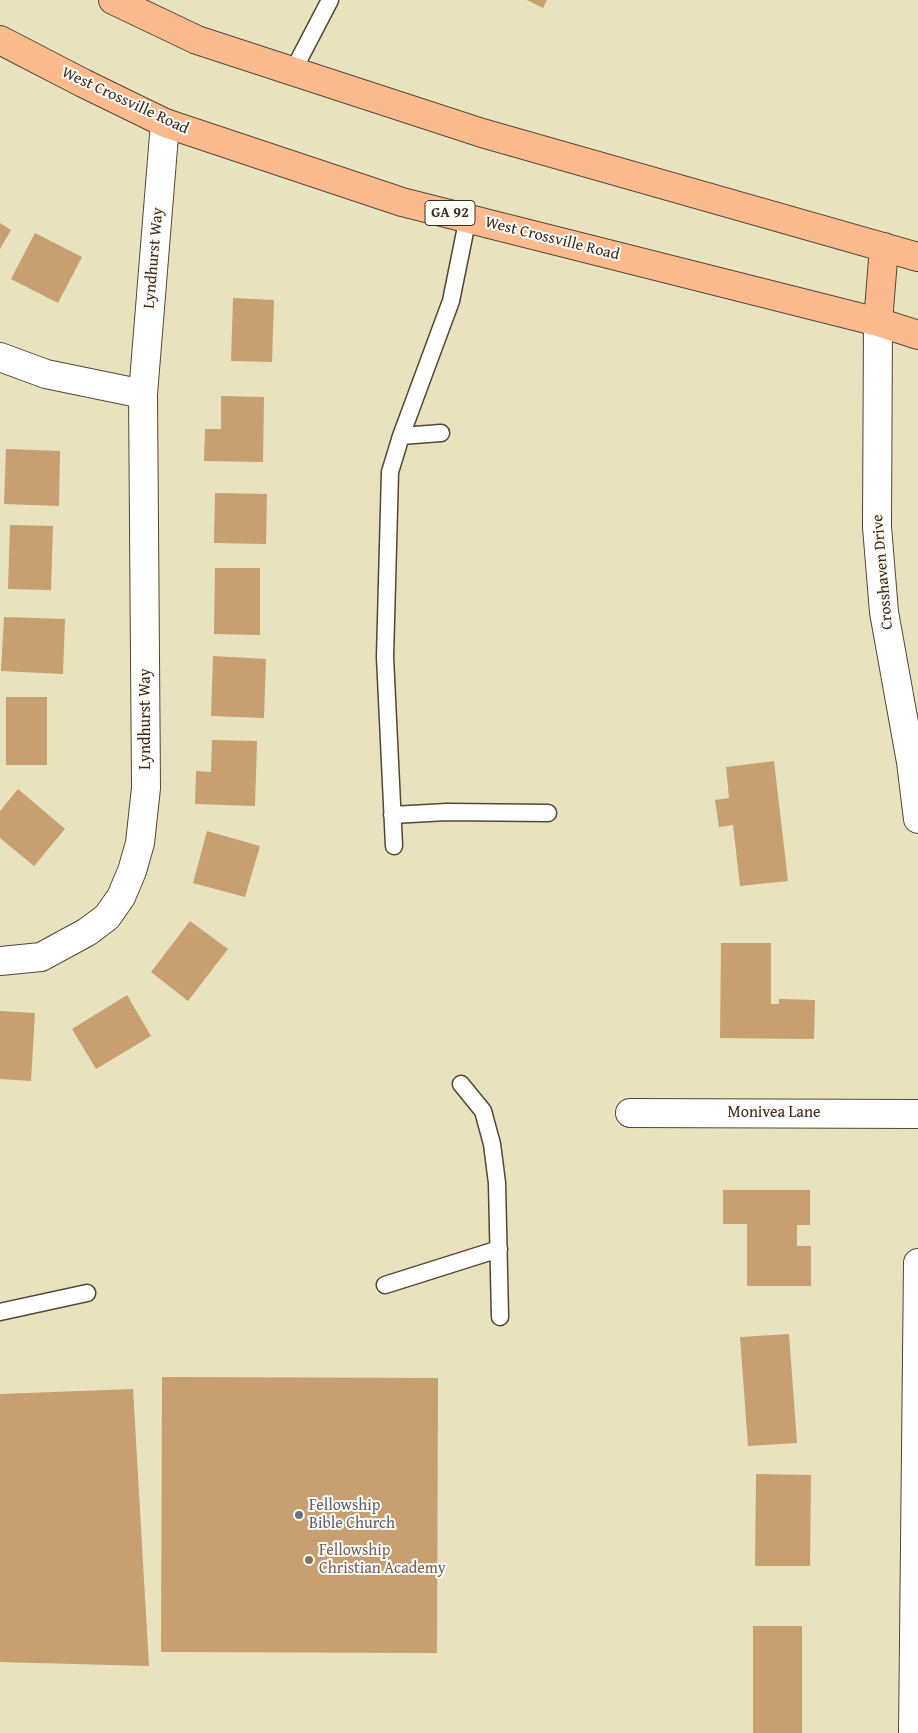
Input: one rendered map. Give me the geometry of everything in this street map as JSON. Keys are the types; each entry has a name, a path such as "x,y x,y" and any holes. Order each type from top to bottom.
{"main road":[{"path":"113,0 197,40 482,133 918,257"},
{"name":"West Crossville Road","path":"0,40 83,84 165,123 402,202 878,322 918,335"},
{"path":"878,322 884,247"}],"street":[{"name":"Lyndhurst Way","path":"0,961 41,957 87,932 107,917 121,897 132,871 140,843 146,788 143,394 165,123"},
{"name":"Crosshaven Drive","path":"878,322 877,527 884,612 911,762 918,819"},
{"path":"0,357 46,374 143,394"},
{"name":"Monivea Lane","path":"630,1113 918,1114"},
{"path":"913,1733 918,1263"}],"lane":[{"path":"293,72 330,0"},
{"path":"394,846 385,658 390,472 401,436 451,301 468,218"},
{"path":"401,436 441,433"},
{"path":"392,816 447,812 548,813"},
{"path":"461,1084 483,1111 492,1144 497,1183 500,1317"},
{"path":"385,1285 499,1249"},
{"path":"0,1312 87,1293"}],"building":[{"path":"527,0 547,0 543,8"},
{"path":"0,223 11,230 0,249"},
{"path":"35,233 82,257 58,303 11,279"},
{"path":"233,298 274,300 272,362 231,361"},
{"path":"221,396 264,397 263,462 204,461 205,429 221,429"},
{"path":"6,449 60,451 59,506 4,504"},
{"path":"215,493 267,494 266,544 214,543"},
{"path":"10,525 53,526 51,590 8,589"},
{"path":"215,568 260,568 260,635 214,634"},
{"path":"4,617 65,619 63,674 1,671"},
{"path":"213,656 266,659 264,718 211,716"},
{"path":"6,697 47,697 47,765 6,765"},
{"path":"212,740 257,741 255,806 195,804 196,771 211,772"},
{"path":"774,761 788,881 740,886 733,825 719,827 715,800 729,798 726,767"},
{"path":"18,789 65,829 34,866 0,838 0,811"},
{"path":"207,831 260,846 245,897 193,883"},
{"path":"190,921 228,949 188,1001 151,972"},
{"path":"721,943 771,943 771,1004 779,1004 779,999 815,1000 814,1039 720,1038"},
{"path":"127,995 151,1036 96,1069 72,1029"},
{"path":"0,1011 35,1013 31,1081 0,1079"},
{"path":"723,1190 810,1190 810,1225 797,1225 797,1246 811,1246 811,1286 747,1286 747,1224 723,1224"},
{"path":"789,1334 797,1443 748,1446 740,1337"},
{"name":"Fellowship Bible Church","path":"162,1377 438,1378 437,1653 161,1652"},
{"path":"133,1389 149,1666 0,1662 0,1394"},
{"path":"756,1474 811,1475 810,1566 755,1566"},
{"path":"753,1626 802,1626 802,1733 753,1733"}],"place":[{"name":"Fellowship Bible Church","path":"299,1515"},
{"name":"Fellowship Christian Academy","path":"309,1560"}]}
